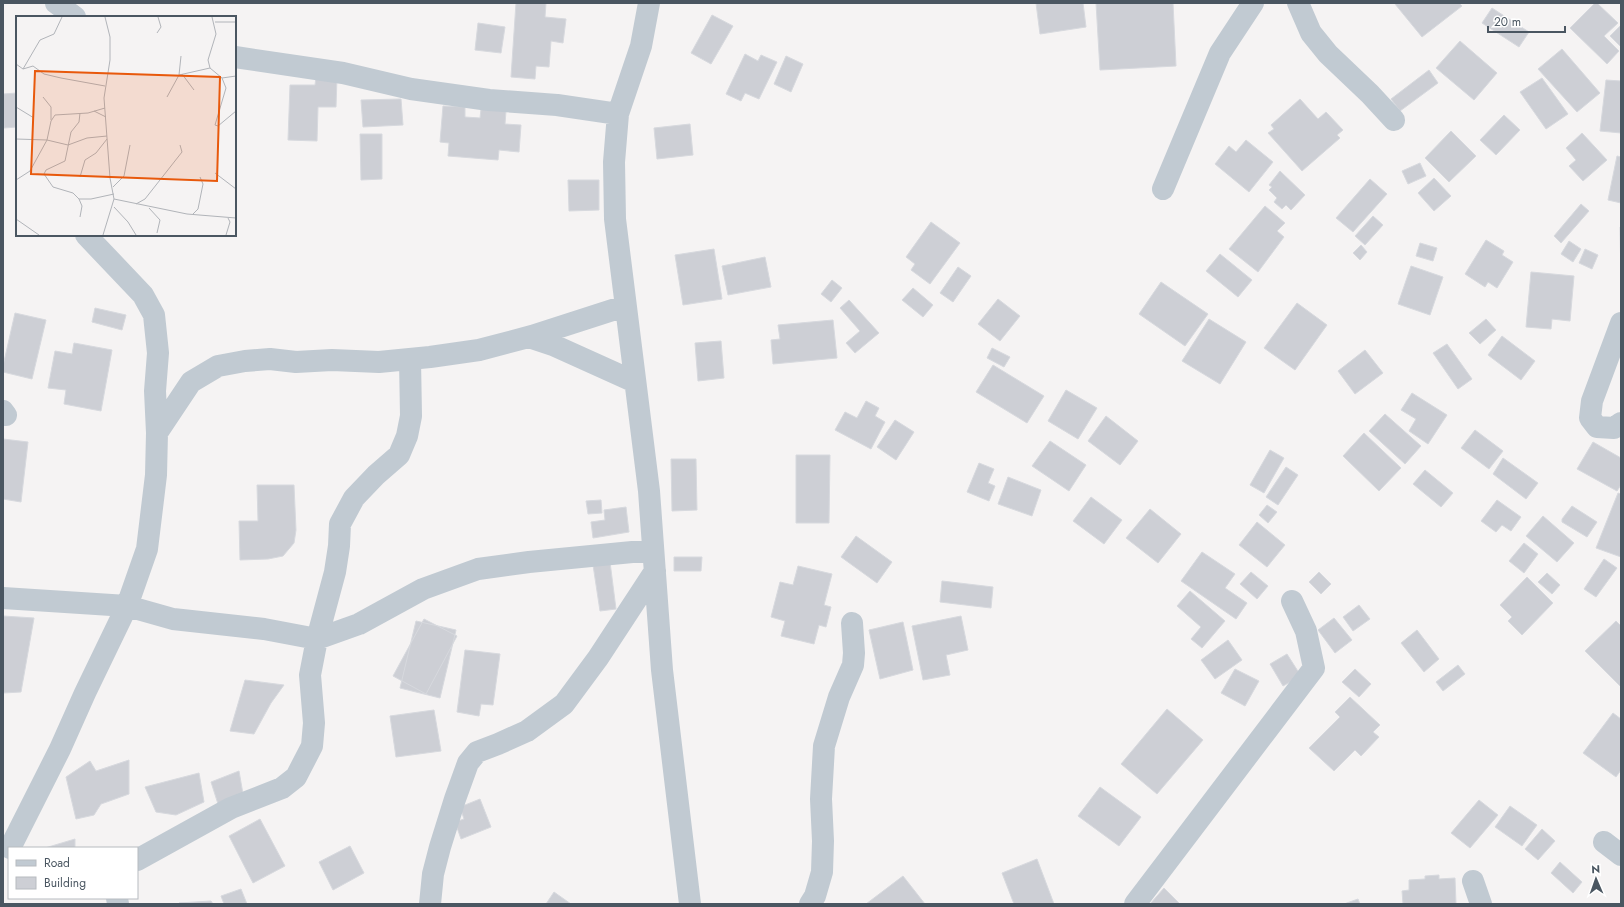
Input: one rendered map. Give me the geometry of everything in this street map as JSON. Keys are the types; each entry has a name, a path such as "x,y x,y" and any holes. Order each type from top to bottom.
{"street":[{"path":"56,3 74,16"},
{"path":"649,3 641,46 618,114 614,162 615,219 649,491 662,670 690,904"},
{"path":"1163,190 1220,53 1253,3"},
{"path":"1298,3 1311,33 1328,54 1370,94 1394,120"},
{"path":"236,57 343,74 412,89 489,100 557,105 618,114"},
{"path":"11,847 60,749 127,606 147,549 156,475 157,433 155,391 158,353 154,314 143,295 87,236"},
{"path":"157,433 191,382 218,366 245,361 270,359 296,362 332,360 379,362 479,350 529,337 625,306"},
{"path":"1621,323 1592,401 1590,418 1597,427 1614,428 1621,423"},
{"path":"529,337 553,345 635,382"},
{"path":"138,859 231,808 282,788 296,777 312,746 314,723 310,676 317,640 335,572 339,546 340,524 354,498 376,475 399,455 407,436 411,416 410,359"},
{"path":"3,598 127,606 173,619 264,629 317,640 359,624 423,589 478,569 529,562 654,560"},
{"path":"430,904 433,874 440,847 454,798 468,763 477,752 527,731 564,704 598,658 654,560"},
{"path":"1135,904 1314,668 1306,631 1292,601"},
{"path":"810,904 815,896 822,872 823,841 821,799 824,746 839,697 853,666 854,653 852,622"},
{"path":"1604,842 1621,855"},
{"path":"3,862 8,853"},
{"path":"1473,881 1481,904"}],"building":[{"path":"516,3 546,3 545,17 566,19 563,43 551,41 549,67 536,66 535,79 511,77"},
{"path":"1036,3 1083,3 1086,27 1040,34"},
{"path":"1096,3 1173,3 1176,66 1100,70"},
{"path":"1459,3 1462,6 1422,37 1395,4"},
{"path":"1595,3 1597,3 1618,23 1604,36 1619,51 1607,64 1570,28"},
{"path":"1492,8 1529,32 1519,47 1482,23"},
{"path":"712,15 733,26 711,64 691,53"},
{"path":"478,23 505,27 501,53 475,50"},
{"path":"1621,25 1621,47 1610,36"},
{"path":"1460,41 1497,73 1474,100 1436,68"},
{"path":"1562,49 1600,93 1577,112 1538,69"},
{"path":"745,54 758,61 761,55 777,62 759,99 745,93 741,101 726,94"},
{"path":"786,56 803,64 791,92 774,84"},
{"path":"1429,70 1438,83 1400,111 1391,99"},
{"path":"316,77 337,77 336,107 318,107 317,141 288,140 290,85 315,85"},
{"path":"1542,78 1568,114 1546,129 1520,92"},
{"path":"1606,80 1621,81 1621,133 1600,131"},
{"path":"16,93 16,127 4,128 3,94"},
{"path":"401,99 403,125 363,127 361,100"},
{"path":"1300,99 1318,119 1326,112 1343,130 1337,135 1340,138 1302,171 1268,133 1274,129 1271,125"},
{"path":"443,106 465,107 465,117 480,118 481,109 506,111 505,124 521,125 519,152 499,150 498,160 448,156 449,143 440,142"},
{"path":"1504,115 1520,130 1496,155 1480,140"},
{"path":"690,124 693,155 657,159 654,128"},
{"path":"1451,131 1476,156 1449,182 1425,158"},
{"path":"1582,133 1607,160 1583,181 1569,166 1576,160 1566,148"},
{"path":"360,134 382,134 382,179 361,180"},
{"path":"1246,140 1273,162 1249,192 1215,164 1229,146 1236,152"},
{"path":"1617,156 1621,157 1621,203 1608,200"},
{"path":"1420,163 1426,176 1408,184 1402,171"},
{"path":"1280,171 1305,195 1291,210 1286,205 1282,209 1274,202 1277,198 1269,190 1272,187 1269,185"},
{"path":"1434,178 1451,196 1434,211 1418,193"},
{"path":"1370,179 1387,194 1353,232 1336,218"},
{"path":"568,180 599,180 599,210 569,211"},
{"path":"1581,204 1589,211 1561,243 1554,236"},
{"path":"1265,206 1285,223 1277,231 1284,237 1258,272 1229,249"},
{"path":"1373,216 1383,225 1365,245 1355,236"},
{"path":"931,222 960,243 930,284 911,270 915,264 906,257"},
{"path":"1620,227 1621,227 1621,281"},
{"path":"1486,240 1504,251 1502,255 1513,262 1497,288 1488,282 1485,287 1465,274"},
{"path":"1569,241 1581,249 1573,262 1561,254"},
{"path":"1420,243 1437,248 1433,261 1416,256"},
{"path":"1361,245 1367,252 1360,260 1353,253"},
{"path":"714,249 722,299 683,305 675,255"},
{"path":"1585,249 1598,255 1592,269 1579,263"},
{"path":"1220,254 1252,280 1238,297 1206,271"},
{"path":"765,257 771,287 728,295 722,266"},
{"path":"1411,266 1443,277 1430,315 1398,304"},
{"path":"958,267 971,276 953,302 940,293"},
{"path":"1531,272 1574,276 1570,321 1552,319 1551,329 1526,327"},
{"path":"832,280 842,288 831,302 821,294"},
{"path":"1161,282 1208,314 1185,346 1139,314"},
{"path":"913,288 933,305 923,317 902,300"},
{"path":"998,299 1020,316 1000,341 978,324"},
{"path":"849,300 879,333 855,353 846,343 860,331 840,308"},
{"path":"1297,303 1327,325 1295,370 1264,348"},
{"path":"95,308 126,315 122,330 92,322"},
{"path":"15,313 46,320 32,379 3,372"},
{"path":"1209,319 1246,342 1220,384 1182,361"},
{"path":"1486,319 1496,330 1480,344 1469,333"},
{"path":"833,320 837,358 773,364 771,340 780,339 778,325"},
{"path":"1502,336 1535,361 1521,380 1488,355"},
{"path":"721,341 724,378 698,381 695,343"},
{"path":"74,343 112,350 101,411 64,404 66,390 48,388 55,351 72,354"},
{"path":"1447,344 1472,379 1458,389 1433,353"},
{"path":"992,348 1010,357 1004,367 987,358"},
{"path":"1365,350 1383,373 1355,394 1338,371"},
{"path":"993,365 1044,396 1027,423 976,392"},
{"path":"1066,390 1097,408 1078,439 1048,421"},
{"path":"1412,393 1447,415 1428,444 1409,431 1416,419 1401,410"},
{"path":"866,401 879,408 875,416 885,422 871,449 835,430 845,412 857,418"},
{"path":"1385,414 1421,446 1405,464 1369,431"},
{"path":"1106,416 1138,441 1120,465 1088,441"},
{"path":"895,420 914,432 896,460 877,447"},
{"path":"1475,430 1503,451 1489,469 1461,448"},
{"path":"1364,433 1401,468 1379,491 1343,456"},
{"path":"3,439 28,442 21,502 3,499"},
{"path":"1050,441 1086,465 1069,491 1032,466"},
{"path":"1593,442 1621,458 1621,485 1617,491 1577,469"},
{"path":"1270,450 1284,458 1264,493 1250,485"},
{"path":"796,455 830,455 829,523 796,523"},
{"path":"1503,458 1538,483 1526,499 1493,474"},
{"path":"671,459 696,459 697,510 672,511"},
{"path":"979,463 994,469 988,483 995,486 989,501 967,492"},
{"path":"1286,467 1298,475 1278,505 1266,497"},
{"path":"1425,470 1453,493 1441,507 1413,484"},
{"path":"1008,477 1041,490 1032,516 998,504"},
{"path":"257,485 294,485 296,530 294,543 283,556 268,559 240,560 239,521 258,521"},
{"path":"1618,493 1621,494 1621,557 1596,548"},
{"path":"1091,497 1122,520 1104,544 1073,521"},
{"path":"601,500 602,513 588,514 586,501"},
{"path":"1497,500 1521,517 1511,531 1502,525 1496,532 1481,521"},
{"path":"1267,505 1277,512 1268,523 1259,515"},
{"path":"1572,506 1597,522 1587,537 1562,522 1562,519"},
{"path":"626,507 629,532 593,538 591,522 605,520 604,510"},
{"path":"1150,509 1181,534 1158,563 1126,538"},
{"path":"1543,516 1574,543 1557,562 1526,536"},
{"path":"1257,522 1285,545 1267,567 1239,545"},
{"path":"856,536 892,562 877,583 841,557"},
{"path":"1524,543 1538,554 1524,573 1509,561"},
{"path":"1202,552 1235,574 1225,588 1247,603 1236,619 1181,581"},
{"path":"674,557 702,557 701,571 674,571"},
{"path":"1604,559 1617,568 1596,597 1584,589"},
{"path":"610,562 616,609 600,611 593,565"},
{"path":"798,566 832,574 824,605 831,607 826,627 819,625 814,644 781,636 785,621 771,617 780,582 793,585"},
{"path":"1251,572 1268,586 1257,599 1240,584"},
{"path":"1319,572 1331,584 1321,594 1309,582"},
{"path":"1547,573 1560,585 1552,594 1538,582"},
{"path":"1527,577 1553,603 1522,635 1508,621 1512,617 1500,605"},
{"path":"942,581 993,587 991,608 940,602"},
{"path":"1190,591 1225,621 1202,648 1191,639 1201,627 1177,606"},
{"path":"1359,605 1370,619 1353,631 1343,617"},
{"path":"3,616 34,618 21,692 3,693"},
{"path":"961,616 968,650 946,655 950,675 923,680 912,626"},
{"path":"1334,618 1352,640 1335,653 1318,630"},
{"path":"424,619 457,636 426,694 393,676"},
{"path":"416,621 456,630 440,698 400,688"},
{"path":"1616,621 1621,626 1621,687 1585,651"},
{"path":"903,622 913,670 880,679 869,630"},
{"path":"1417,630 1439,659 1424,672 1401,643"},
{"path":"1228,640 1242,660 1215,679 1201,660"},
{"path":"465,650 500,654 493,705 481,704 479,716 457,712"},
{"path":"1287,654 1301,676 1283,686 1270,664"},
{"path":"1458,665 1465,674 1443,691 1436,682"},
{"path":"1235,669 1259,681 1245,706 1221,693"},
{"path":"1355,669 1371,684 1359,697 1342,682"},
{"path":"245,680 284,685 271,703 254,734 230,731"},
{"path":"1350,697 1380,725 1373,732 1379,737 1361,756 1355,750 1334,771 1309,748 1340,717 1335,712"},
{"path":"1167,709 1203,740 1157,794 1121,764"},
{"path":"434,710 441,751 396,757 390,716"},
{"path":"1613,713 1621,719 1621,770 1616,777 1583,753"},
{"path":"129,760 129,794 101,804 94,815 76,819 66,777 90,761 96,771"},
{"path":"239,771 243,794 218,804 211,782"},
{"path":"199,773 204,802 176,815 156,812 145,787"},
{"path":"1100,787 1141,817 1119,846 1078,816"},
{"path":"480,799 491,827 461,839 455,822 464,819 460,807"},
{"path":"1479,800 1498,815 1470,848 1451,833"},
{"path":"1510,806 1537,825 1522,846 1495,827"},
{"path":"260,819 285,866 253,883 229,836"},
{"path":"1542,829 1555,841 1538,860 1525,849"},
{"path":"75,839 75,847 48,847"},
{"path":"350,846 364,873 333,890 319,862"},
{"path":"1037,859 1054,904 1014,904 1002,873"},
{"path":"1560,862 1582,882 1573,893 1551,873"},
{"path":"1439,875 1439,879 1455,878 1456,904 1403,904 1402,891 1409,890 1409,880 1425,879 1425,876"},
{"path":"903,876 925,904 866,904"},
{"path":"1164,888 1180,904 1150,904"},
{"path":"241,889 247,904 224,904 221,896"},
{"path":"554,892 571,904 546,904"},
{"path":"1358,899 1360,904 1344,904"},
{"path":"211,901 213,904 179,903"}]}
